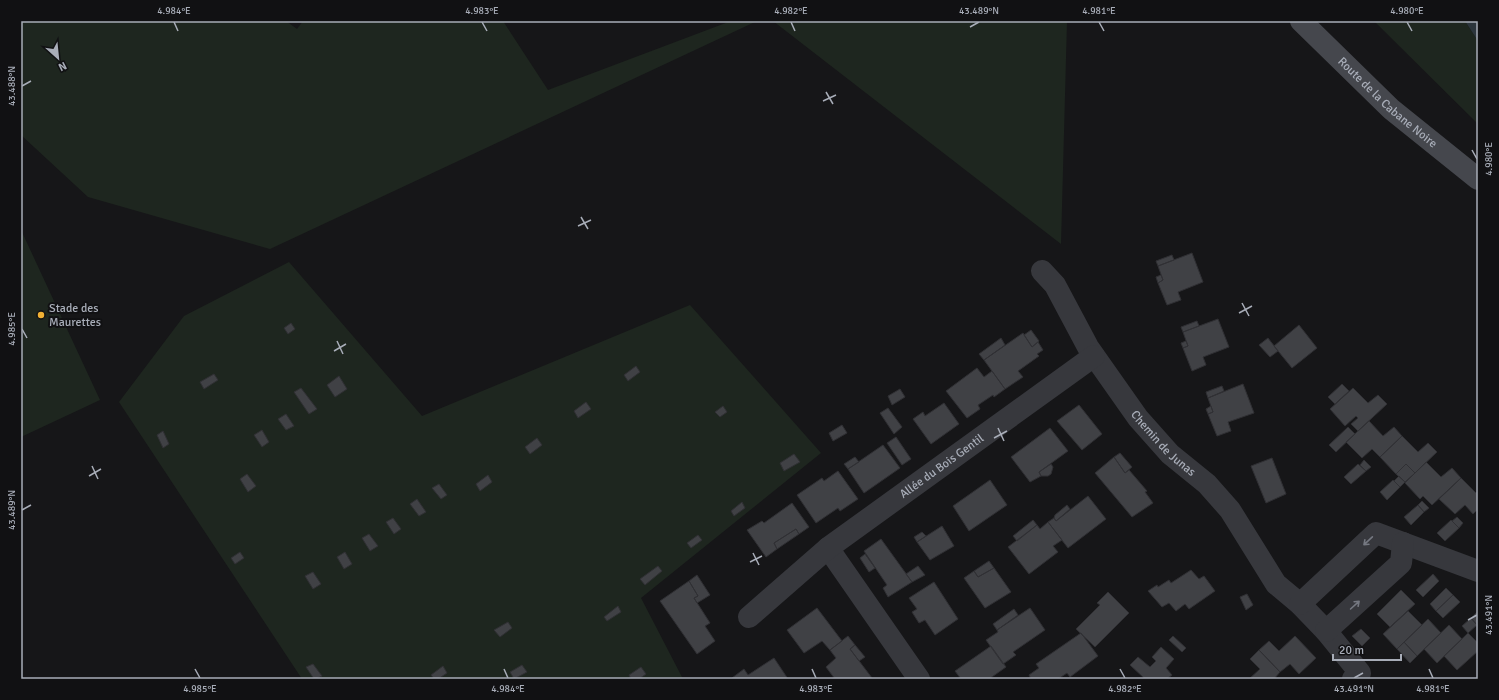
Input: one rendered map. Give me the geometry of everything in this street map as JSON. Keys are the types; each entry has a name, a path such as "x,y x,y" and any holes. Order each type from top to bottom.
{"street":[{"name":"Route de la Cabane Noire","path":"1301,21 1391,109 1478,179"},
{"name":"Chemin de Junas","path":"1042,271 1055,285 1088,347 1138,418 1170,454 1207,484 1230,510 1276,584 1300,604 1326,631 1360,672 1353,679"},
{"name":"Allée du Bois Gentil","path":"749,617 828,548 1094,356"},
{"path":"1300,604 1376,534 1478,571"},
{"path":"1326,631 1401,564 1402,543"},
{"path":"828,548 920,679"}],"shaded area":[{"path":"21,21 286,21 297,29 303,21 503,21 548,90 731,21 757,21 270,249 88,197 21,135"},
{"path":"773,21 1067,21 1061,244"},
{"path":"1374,21 1465,21 1478,41 1478,124"},
{"path":"1465,21 1478,21 1478,41"},
{"name":"Stade des Maurettes","path":"21,230 100,400 21,437"},
{"path":"289,262 422,416 690,305 821,453 641,598 683,679 302,679 119,402 184,316"}],"building":[{"path":"1192,253 1203,282 1178,292 1181,300 1167,305 1158,283 1163,280 1158,266"},
{"path":"1172,255 1174,260 1158,266 1156,261"},
{"path":"1161,275 1163,280 1158,283 1156,277"},
{"path":"1218,319 1229,347 1203,357 1206,365 1192,371 1183,348 1188,346 1183,332"},
{"path":"1197,321 1199,326 1183,332 1181,327"},
{"path":"291,323 295,329 288,334 284,328"},
{"path":"1299,325 1317,348 1292,368 1274,346"},
{"path":"1031,330 1039,341 1032,347 1024,335"},
{"path":"1023,333 1032,347 1038,342 1043,350 1037,354 1039,356 1018,371 1023,377 1005,389 984,360"},
{"path":"1001,338 1005,345 984,360 979,354"},
{"path":"1268,338 1278,351 1270,357 1259,345"},
{"path":"1186,341 1188,346 1183,348 1181,343"},
{"path":"636,366 640,372 628,381 624,375"},
{"path":"977,368 984,377 992,371 1005,389 994,397 993,395 978,405 980,409 967,418 946,391"},
{"path":"214,374 218,380 204,389 200,382"},
{"path":"339,376 347,389 335,397 327,385"},
{"path":"1243,384 1254,413 1228,422 1231,431 1217,436 1208,414 1213,412 1208,398"},
{"path":"1342,384 1349,391 1335,404 1328,397"},
{"path":"1222,386 1224,391 1208,398 1206,392"},
{"path":"301,388 317,409 309,414 294,392"},
{"path":"1353,388 1368,403 1378,395 1387,404 1358,431 1351,424 1358,418 1356,416 1345,426 1330,409"},
{"path":"900,389 905,397 892,405 888,396"},
{"path":"586,402 591,409 578,418 574,411"},
{"path":"944,403 959,424 931,444 913,419 923,412 925,416"},
{"path":"1079,405 1102,434 1082,450 1057,421"},
{"path":"723,406 727,412 720,417 715,412"},
{"path":"1211,406 1213,412 1208,414 1206,409"},
{"path":"888,408 902,427 894,434 880,413"},
{"path":"286,414 294,426 286,430 278,419"},
{"path":"1369,421 1383,436 1394,427 1402,436 1380,457 1372,449 1362,458 1346,442"},
{"path":"842,425 847,433 833,441 829,433"},
{"path":"1348,427 1355,434 1336,452 1329,445"},
{"path":"1050,428 1068,451 1039,472 1041,476 1030,482 1011,457"},
{"path":"262,430 269,442 262,447 254,435"},
{"path":"163,431 169,444 163,448 157,435"},
{"path":"1402,436 1418,452 1428,443 1437,452 1415,473 1406,464 1396,474 1380,457"},
{"path":"896,437 911,459 902,465 887,443"},
{"path":"537,438 542,445 530,454 525,447"},
{"path":"883,445 900,468 864,493 848,469"},
{"path":"1120,453 1132,467 1125,473 1114,457"},
{"path":"794,454 800,462 784,471 780,463"},
{"path":"855,457 859,462 848,469 844,464"},
{"path":"1114,457 1125,473 1129,470 1147,491 1145,492 1153,503 1132,517 1095,473"},
{"path":"1272,458 1286,494 1266,503 1251,466"},
{"path":"1364,460 1371,467 1366,471 1360,465"},
{"path":"1426,462 1441,477 1452,468 1461,478 1432,505 1423,496 1420,499 1405,483"},
{"path":"1051,464 1053,467 1051,474 1048,476 1041,476 1039,472"},
{"path":"1358,464 1366,471 1351,484 1344,477"},
{"path":"1406,464 1415,473 1405,482 1396,474"},
{"path":"838,471 858,499 840,511 838,508 816,523 797,495 822,478 824,481"},
{"path":"247,474 256,486 248,492 240,479"},
{"path":"488,475 492,482 480,491 476,484"},
{"path":"1399,476 1405,482 1400,487 1394,481"},
{"path":"1461,478 1476,493 1478,491 1478,509 1473,514 1465,505 1455,514 1439,499"},
{"path":"990,480 1007,505 969,531 953,506"},
{"path":"1393,480 1400,487 1387,500 1380,492"},
{"path":"439,484 447,495 441,499 432,488"},
{"path":"1088,496 1106,519 1068,548 1048,522 1054,518 1056,521"},
{"path":"417,499 426,512 419,516 410,504"},
{"path":"1422,501 1429,508 1424,512 1418,505"},
{"path":"742,502 745,508 734,516 731,511"},
{"path":"792,503 809,527 799,534 796,529 774,543 777,549 766,557 747,530 762,521 764,523"},
{"path":"1067,505 1070,509 1056,521 1054,518 1055,515"},
{"path":"1418,505 1424,512 1411,525 1404,517"},
{"path":"1457,517 1463,523 1459,528 1452,521"},
{"path":"393,518 401,529 394,534 386,522"},
{"path":"1033,520 1037,525 1017,541 1013,536"},
{"path":"1451,520 1459,528 1445,541 1437,533"},
{"path":"1048,522 1062,540 1053,546 1058,552 1029,574 1008,547 1037,525 1040,529"},
{"path":"942,526 954,546 930,560 917,542"},
{"path":"796,529 799,534 777,549 774,543"},
{"path":"922,532 926,536 917,542 914,537"},
{"path":"369,534 378,546 370,551 362,538"},
{"path":"698,535 702,540 691,548 687,543"},
{"path":"881,539 912,582 888,597 883,588 887,585 864,551"},
{"path":"240,552 244,558 235,564 231,558"},
{"path":"345,552 352,564 344,569 337,557"},
{"path":"865,554 875,568 869,572 860,558"},
{"path":"989,561 994,568 978,577 974,571"},
{"path":"658,566 662,571 645,585 640,579"},
{"path":"918,566 925,575 912,582 906,574"},
{"path":"994,568 1011,592 985,608 964,578 974,571 978,577"},
{"path":"1191,570 1199,579 1204,576 1215,591 1189,609 1185,604 1176,611 1169,603 1162,607 1148,591 1169,580 1171,583"},
{"path":"313,572 321,584 313,589 305,576"},
{"path":"1433,574 1439,581 1423,597 1416,590"},
{"path":"697,575 710,595 697,603 694,598 698,596 689,581"},
{"path":"689,581 698,596 694,598 710,623 705,626 715,641 697,654 660,601"},
{"path":"934,582 958,619 935,635 925,620 919,623 912,612 917,609 909,598"},
{"path":"1446,588 1453,595 1436,611 1430,604"},
{"path":"1401,590 1415,604 1390,627 1377,614"},
{"path":"1108,592 1129,613 1095,647 1076,629 1100,605 1097,603"},
{"path":"1247,594 1253,605 1246,610 1240,597"},
{"path":"1453,595 1460,602 1443,618 1436,611"},
{"path":"618,606 621,612 607,621 604,617"},
{"path":"817,608 842,641 830,650 822,641 804,653 787,630"},
{"path":"1030,608 1045,630 1013,652 1016,655 1003,664 986,640 998,632 997,630"},
{"path":"1014,609 1018,615 997,630 993,624"},
{"path":"1408,611 1422,625 1397,649 1383,634"},
{"path":"1478,611 1478,624 1477,625 1471,618"},
{"path":"1471,618 1477,625 1468,633 1462,626"},
{"path":"1428,619 1441,633 1417,656 1404,642"},
{"path":"508,622 512,628 500,637 494,630"},
{"path":"1449,625 1462,639 1437,663 1424,649"},
{"path":"1361,629 1370,638 1362,646 1352,636"},
{"path":"1081,633 1098,656 1070,677 1067,673 1058,679 1031,679 1029,675 1039,668 1036,664"},
{"path":"1468,633 1478,643 1478,651 1457,670 1444,656"},
{"path":"848,636 855,645 850,649 872,678 871,679 835,679 826,667 836,658 830,650"},
{"path":"1173,636 1186,648 1182,652 1169,640"},
{"path":"1295,636 1316,658 1299,674 1290,664 1280,672 1259,650 1269,641 1279,651"},
{"path":"1404,642 1417,656 1410,663 1397,649"},
{"path":"855,645 865,657 859,661 850,649"},
{"path":"991,646 1006,667 989,679 961,679 955,671"},
{"path":"1161,647 1174,659 1166,668 1172,675 1167,679 1145,679 1130,665 1138,657 1150,667 1156,661 1152,657"},
{"path":"1259,650 1280,672 1274,679 1249,679 1260,669 1250,659"},
{"path":"774,658 788,679 732,678 744,669 748,675"},
{"path":"313,664 322,676 316,679 314,679 306,667"},
{"path":"522,665 527,672 514,679 510,672"},
{"path":"443,666 447,673 438,679 434,679 431,675"},
{"path":"641,667 646,674 639,679 631,679 629,675"}],"place":[{"name":"Stade des Maurettes","path":"41,315"}]}
